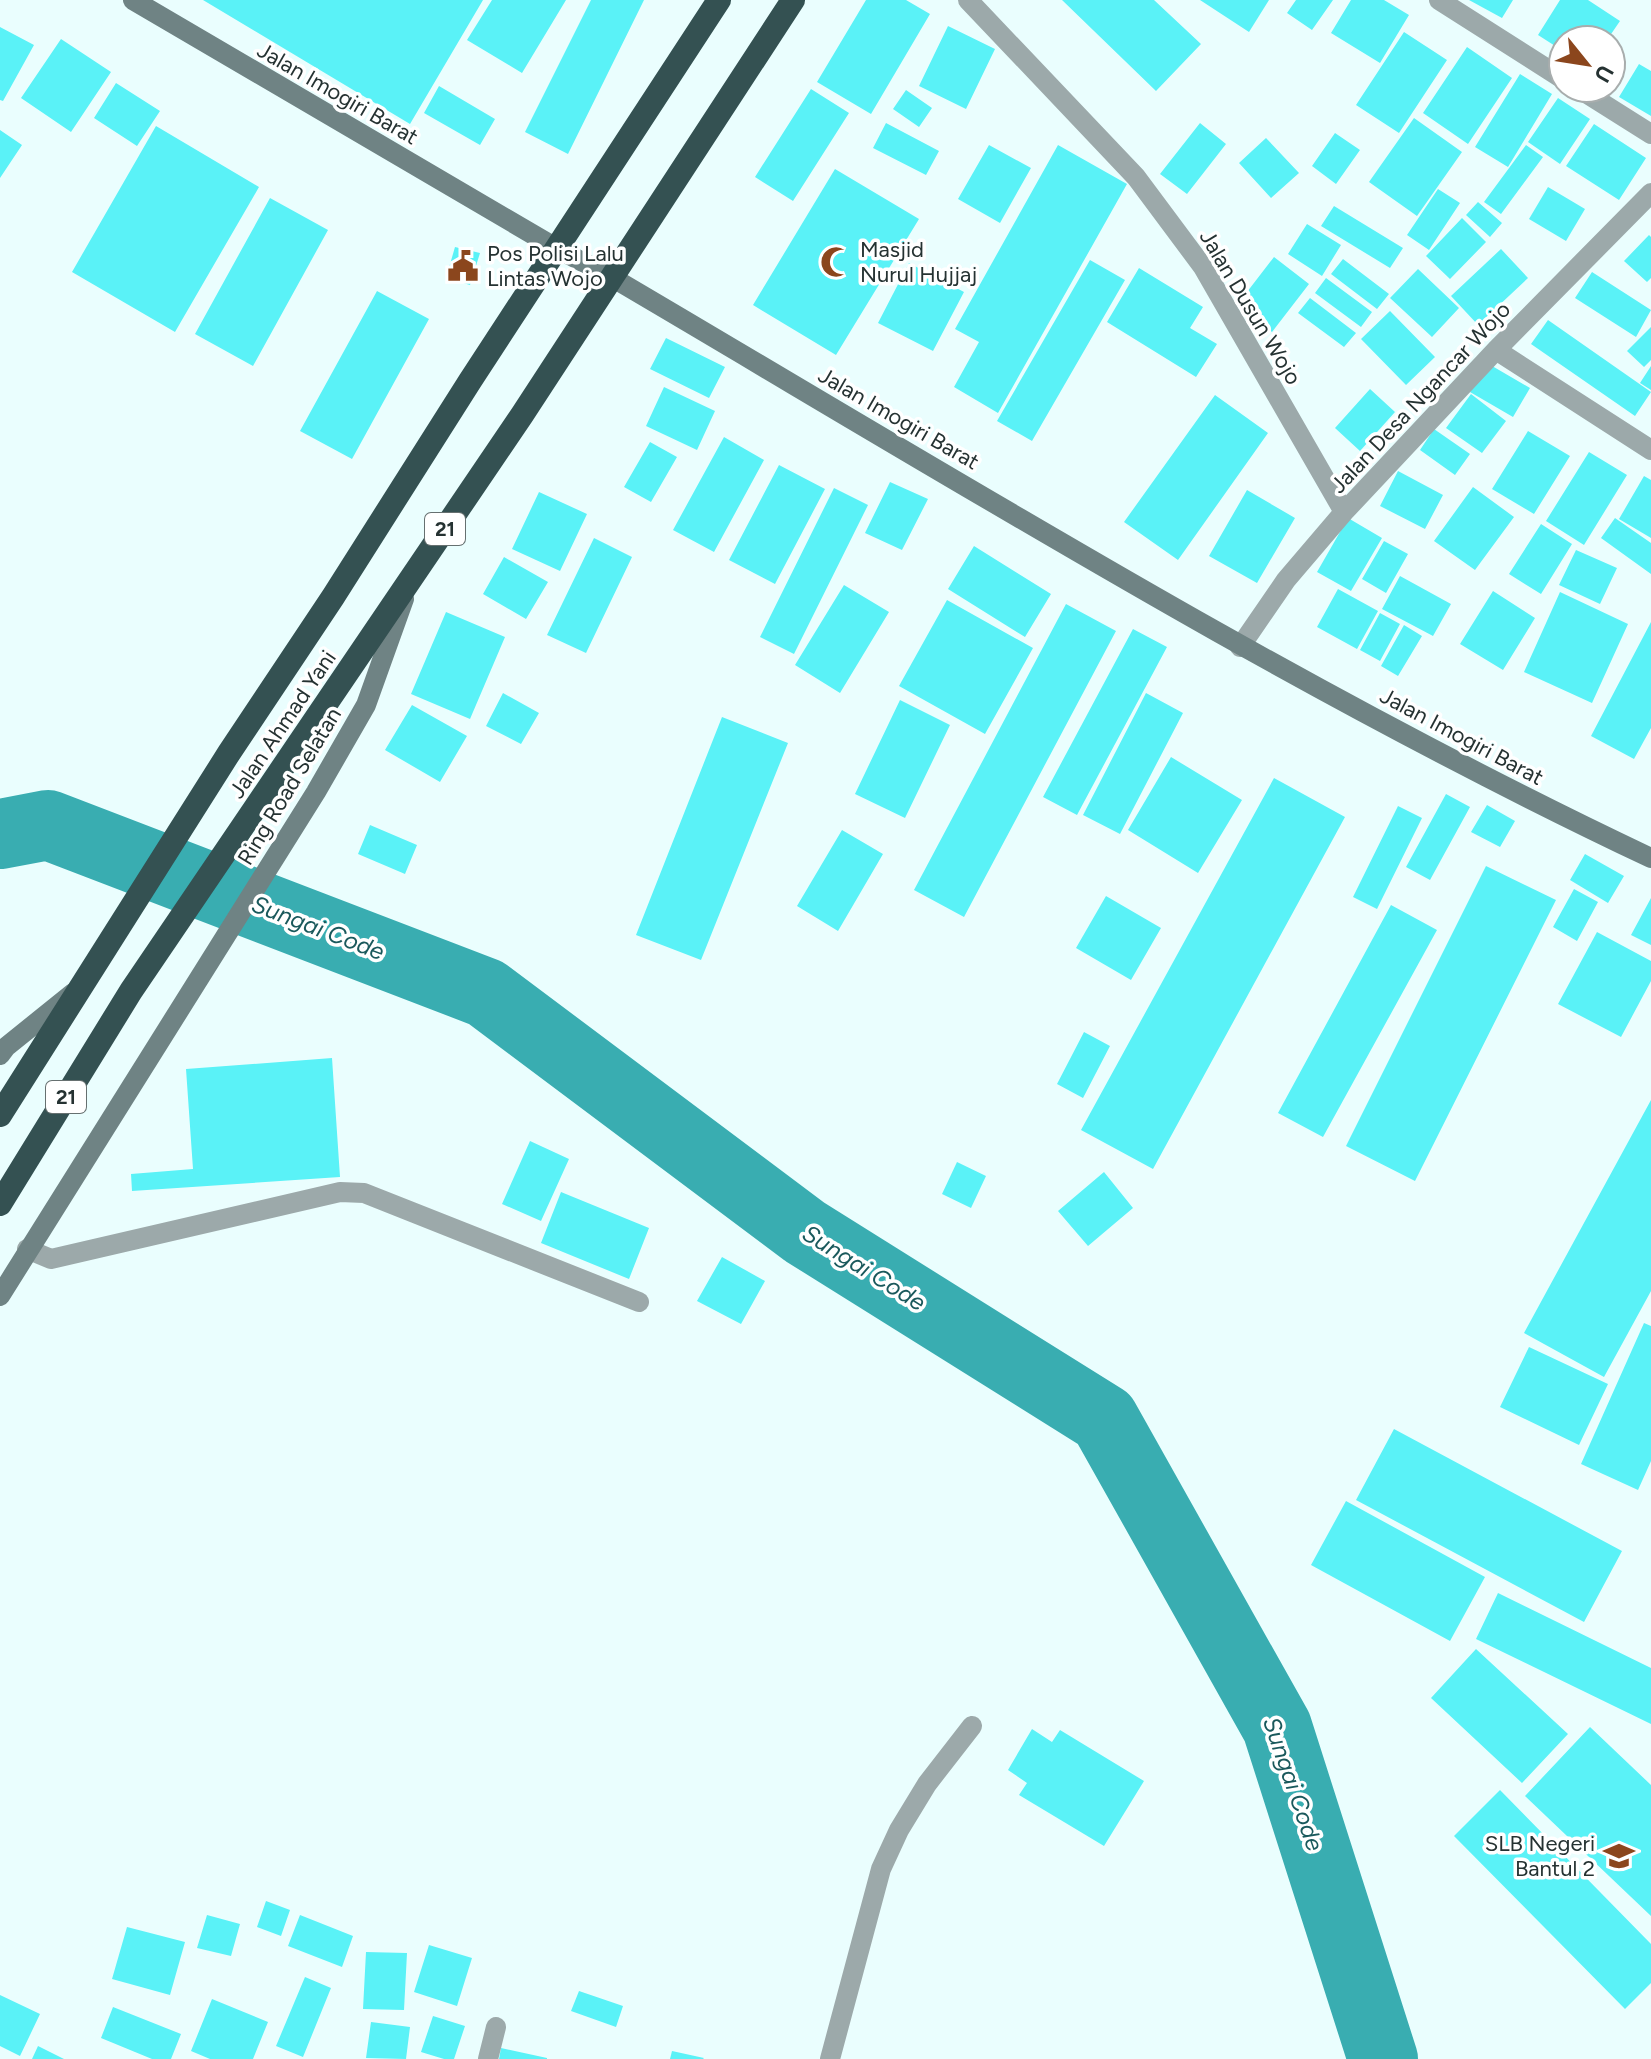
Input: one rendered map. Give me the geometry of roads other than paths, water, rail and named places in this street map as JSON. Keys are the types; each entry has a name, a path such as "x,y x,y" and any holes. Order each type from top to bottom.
{"highway":[{"name":"21","path":"556,248 719,0"},
{"name":"21","path":"613,278 793,0"},
{"name":"Jalan Ahmad Yani","path":"0,1115 229,753 333,597 556,248"},
{"name":"Jalan Ahmad Yani","path":"0,1204 131,991 613,278"}],"main road":[{"name":"Jalan Imogiri Barat","path":"133,0 1240,647 1651,858"},
{"name":"Ring Road Selatan","path":"0,1296 316,792 366,705 411,580"},
{"path":"0,1055 88,977"}],"street":[{"name":"Jalan Dusun Wojo","path":"968,0 1136,177 1184,241 1203,267 1344,512"},
{"path":"1439,0 1547,69"},
{"path":"1603,104 1651,134"},
{"name":"Jalan Desa Ngancar Wojo","path":"1240,647 1286,580 1344,512 1496,350 1651,193"},
{"path":"1496,350 1651,450"},
{"path":"27,1249 51,1259 340,1192 364,1193 639,1302"},
{"path":"830,2059 881,1869 899,1830 927,1784 972,1726"},
{"path":"488,2059 496,2027"}],"waterway":[{"name":"Sungai Code","path":"0,834 48,825 486,993 805,1232 1104,1419 1277,1727 1383,2059"}],"place":[{"name":"Masjid Nurul Hujjaj","path":"836,262"},
{"name":"Pos Polisi Lalu Lintas Wojo","path":"463,266"},
{"name":"SLB Negeri Bantul 2","path":"1619,1856"}]}
